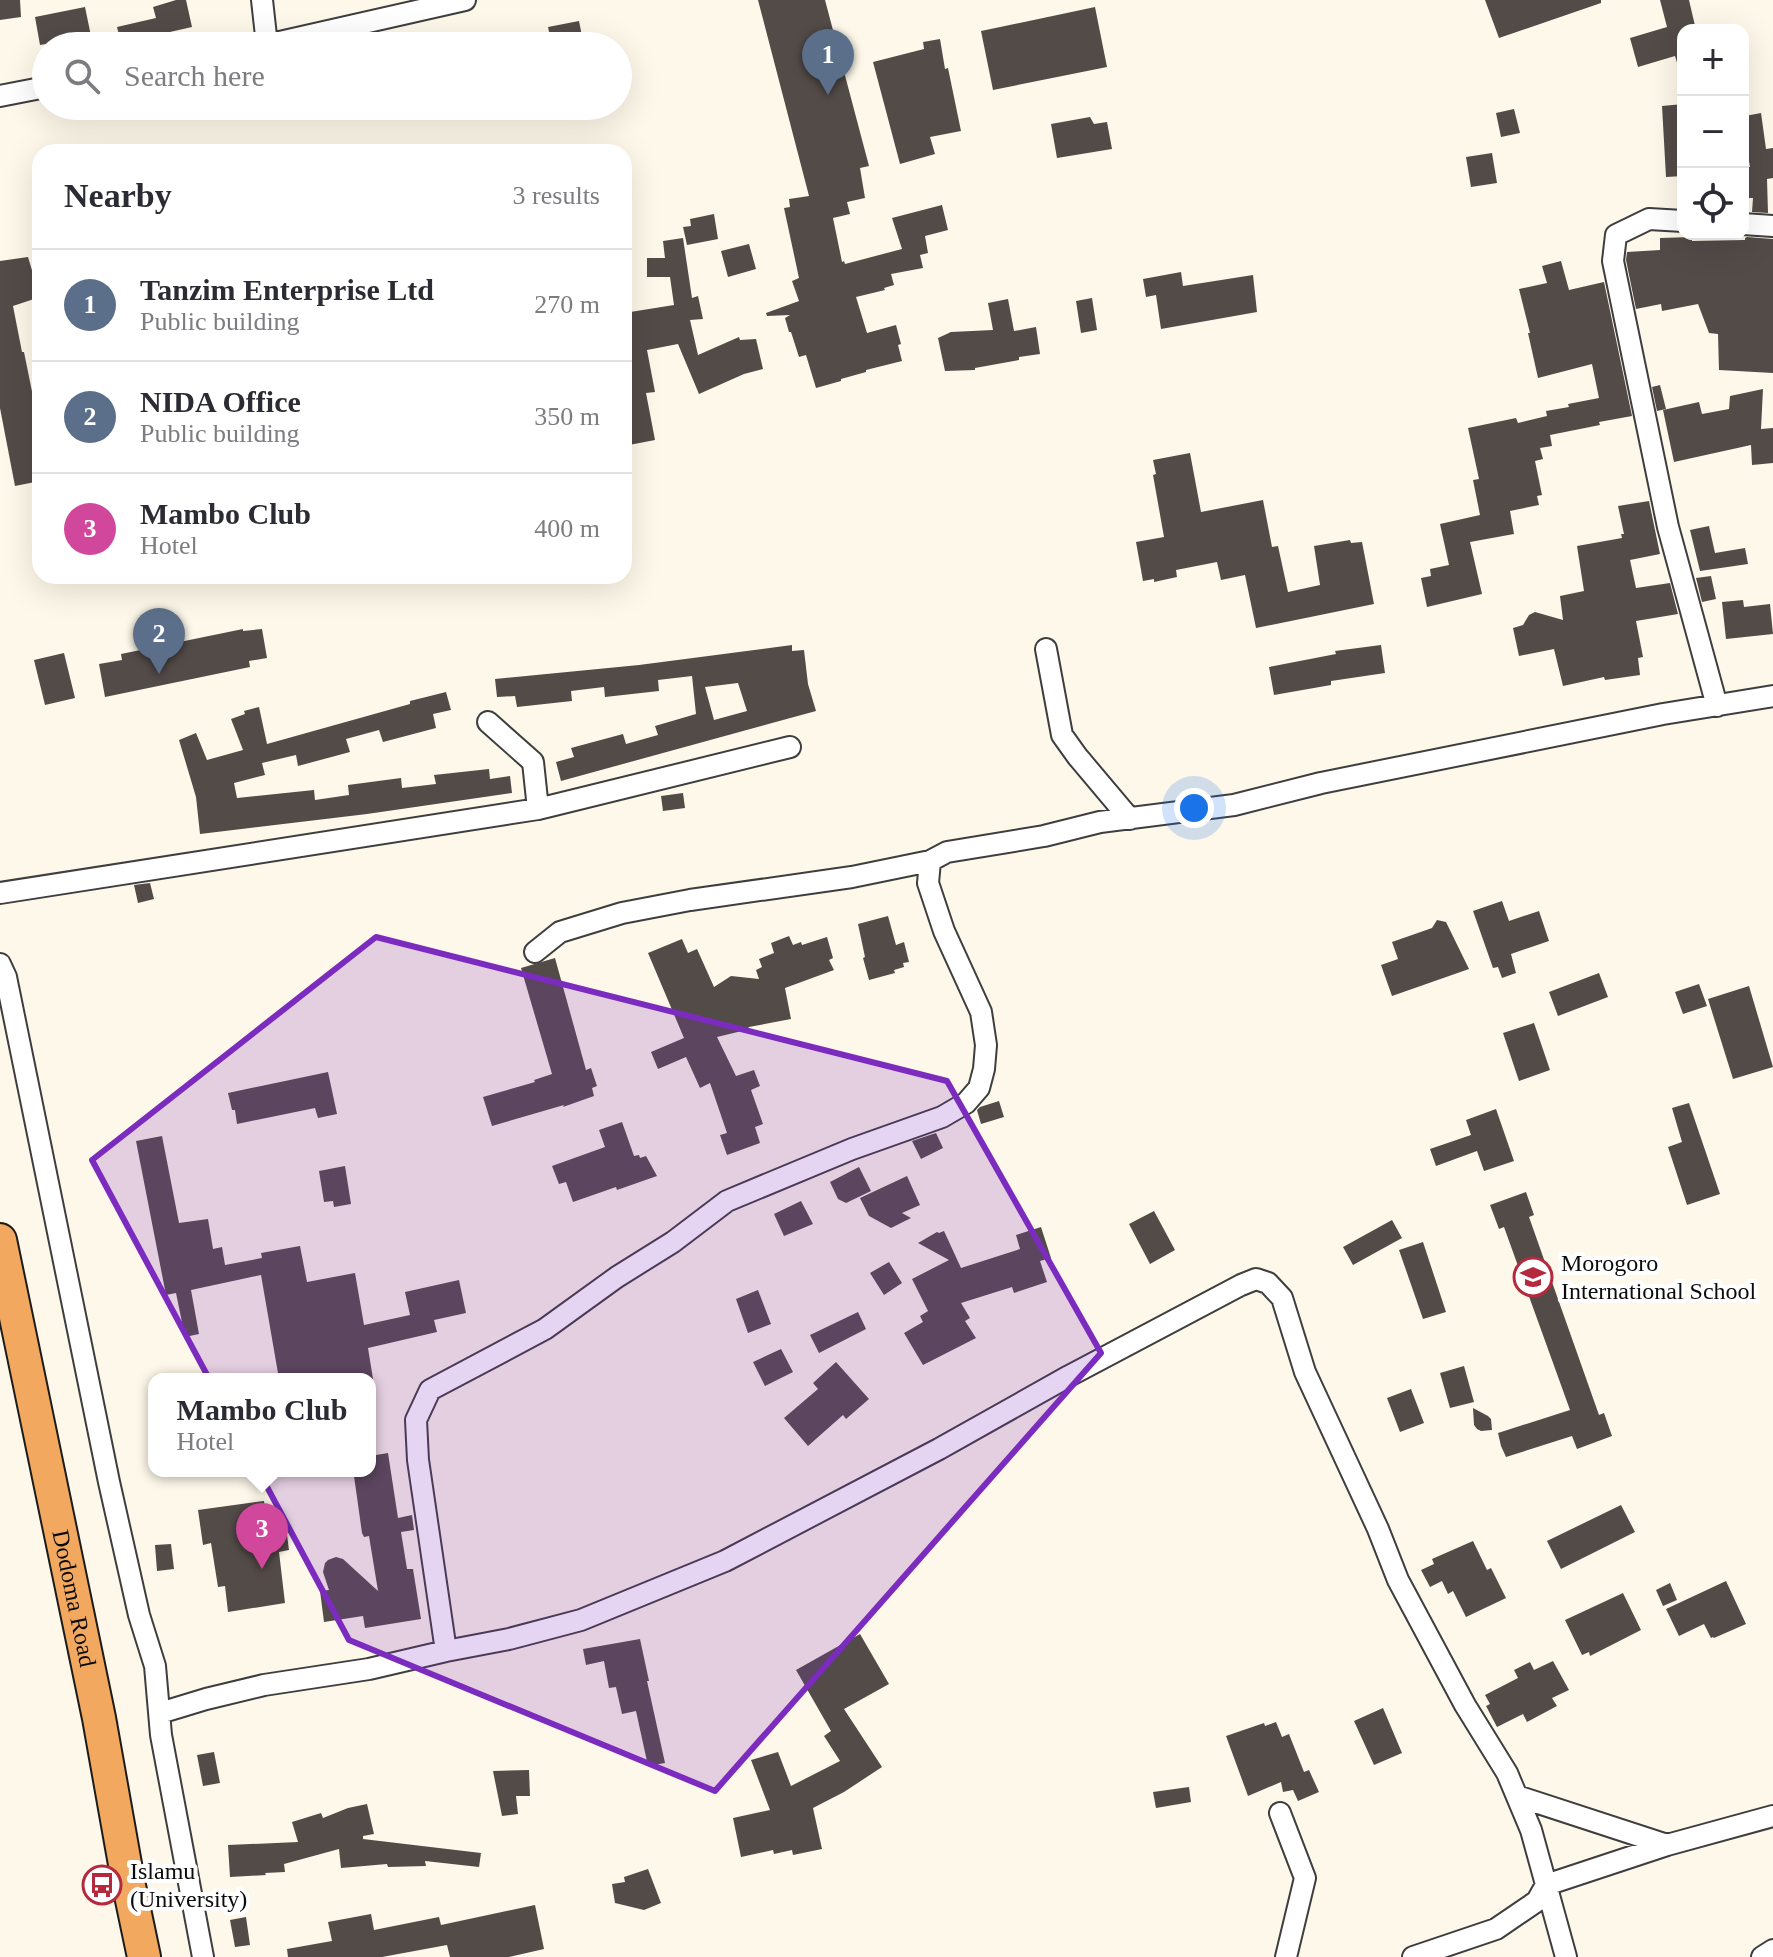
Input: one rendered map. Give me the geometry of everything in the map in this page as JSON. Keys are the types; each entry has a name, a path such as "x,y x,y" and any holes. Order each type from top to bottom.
{"highway":[{"name":"Dodoma Road","path":"0,1240 99,1718 144,1957"}],"street":[{"path":"262,0 263,32"},
{"path":"325,32 465,0"},
{"path":"0,96 32,90"},
{"path":"1677,221 1649,219 1616,235 1613,261 1668,527 1717,706"},
{"path":"1749,224 1773,226"},
{"path":"1046,649 1062,735 1130,819"},
{"path":"535,952 560,932 622,913 852,877 930,861 947,852 1044,836 1100,822 1234,805 1321,783 1663,714 1773,696"},
{"path":"488,722 533,762 538,809"},
{"path":"0,893 538,809 790,747"},
{"path":"446,1651 418,1460 416,1420 430,1390 545,1329 617,1277 673,1242 727,1201 852,1149 942,1117 966,1103 979,1088 986,1045 981,1012 944,931 928,883 930,861"},
{"path":"0,964 6,977 109,1482 139,1615 155,1666 161,1735 203,1957"},
{"path":"160,1713 264,1685 369,1669 581,1620 725,1561 1256,1279 1268,1283 1282,1298 1305,1372 1378,1529 1398,1580 1465,1705 1507,1773 1531,1830 1566,1957"},
{"path":"1517,1796 1667,1845"},
{"path":"1280,1813 1305,1878 1286,1957"},
{"path":"1413,1957 1496,1929 1537,1901 1546,1885 1667,1845 1773,1816"},
{"path":"1762,1957 1773,1950"}],"highlighted area":[{"path":"376,937 947,1081 1101,1353 715,1791 349,1640 92,1160"}],"building":[{"path":"0,0 20,0 21,17 0,20"},
{"path":"186,0 192,27 170,32 118,32 117,27 156,18 153,7"},
{"path":"758,0 825,0 869,166 860,168 865,198 847,202 850,214 833,218 842,262 845,264 902,249 892,218 942,205 948,230 925,236 928,253 920,255 923,268 891,274 894,285 856,297 867,333 896,325 902,361 816,388 806,355 799,357 789,332 785,318 790,315 767,316 766,313 799,301 792,281 799,278 784,208 790,207 789,199 809,196"},
{"path":"1485,0 1601,0 1601,3 1499,38"},
{"path":"1660,0 1689,0 1695,24 1677,24 1677,63 1675,56 1638,67 1630,38 1667,27"},
{"path":"85,7 90,32 38,32 35,17"},
{"path":"1095,7 1107,67 993,90 981,31"},
{"path":"579,21 581,32 549,32 548,27"},
{"path":"940,39 961,131 930,137 935,154 900,164 873,62 924,49 923,42"},
{"path":"1677,105 1677,176 1666,177 1662,106"},
{"path":"1514,109 1520,133 1501,137 1496,113"},
{"path":"1761,113 1766,149 1773,148 1773,178 1767,179 1768,213 1752,212 1753,198 1749,198 1749,115"},
{"path":"1090,117 1094,124 1107,122 1112,149 1057,158 1051,124"},
{"path":"1492,153 1497,183 1471,187 1466,157"},
{"path":"714,214 718,239 687,245 683,227 691,226 690,219"},
{"path":"1749,237 1773,239 1773,373 1719,370 1718,334 1709,333 1698,304 1662,311 1661,304 1636,309 1627,252 1660,250 1660,238 1692,241 1749,240"},
{"path":"683,238 692,298 698,296 703,319 690,320 698,355 739,337 740,340 756,339 763,369 699,394 678,344 647,350 655,392 646,393 655,440 632,444 632,312 674,305 670,277 647,277 647,258 665,258 663,241"},
{"path":"749,244 756,269 728,277 721,251"},
{"path":"28,257 32,270 32,300 13,306 32,392 32,483 15,486 0,408 0,261"},
{"path":"1561,261 1569,290 1604,282 1632,416 1550,435 1552,446 1540,448 1543,459 1535,461 1542,495 1537,496 1539,505 1510,511 1514,534 1470,542 1482,594 1427,607 1421,578 1431,576 1430,569 1449,565 1440,524 1480,515 1473,480 1479,479 1468,428 1516,418 1518,423 1547,416 1546,411 1569,407 1568,404 1599,398 1592,364 1538,378 1519,289 1547,283 1542,266"},
{"path":"1181,272 1183,286 1253,275 1257,312 1161,329 1156,295 1146,297 1143,279"},
{"path":"1092,298 1097,330 1081,333 1076,301"},
{"path":"1008,299 1014,331 1036,327 1040,354 975,370 945,371 938,338 951,332 993,330 988,303"},
{"path":"1660,385 1666,409 1657,411 1652,387"},
{"path":"1763,389 1761,429 1773,428 1773,463 1752,465 1751,445 1674,462 1663,410 1699,402 1702,414 1729,409 1730,396"},
{"path":"1190,453 1201,512 1263,500 1272,547 1278,546 1288,592 1320,585 1314,546 1350,540 1351,543 1362,542 1374,604 1256,628 1245,575 1221,580 1217,562 1176,570 1177,577 1143,581 1136,542 1164,537 1153,460"},
{"path":"1649,501 1660,554 1630,560 1636,588 1670,583 1678,614 1636,621 1643,657 1638,658 1640,675 1605,680 1604,677 1563,686 1554,649 1519,656 1513,628 1523,625 1535,612 1563,620 1560,596 1584,591 1577,546 1622,538 1621,534 1624,534 1618,506"},
{"path":"1709,526 1715,553 1745,548 1748,564 1700,571 1690,530"},
{"path":"1711,576 1716,599 1702,602 1696,578"},
{"path":"1743,600 1744,607 1770,604 1773,634 1726,639 1722,602"},
{"path":"243,629 262,629 267,658 249,661 250,667 105,697 99,664 122,660 121,654"},
{"path":"792,645 792,651 804,650 808,684 816,711 561,781 556,762 574,757 571,748 623,734 626,744 658,735 655,726 696,714 692,676 658,680 659,691 605,697 604,687 571,691 572,701 517,707 515,696 497,697 495,679 639,665","holes":["738,683 747,711 714,720 705,687"]},
{"path":"1381,645 1385,673 1331,681 1331,685 1274,695 1269,667 1336,654 1335,651"},
{"path":"64,653 75,698 45,705 34,660"},
{"path":"446,692 451,710 433,714 436,728 383,742 379,730 346,739 350,752 298,766 296,755 262,763 265,775 234,783 237,798 314,790 315,800 349,795 348,785 401,778 402,788 436,784 434,775 489,769 490,779 510,776 512,793 200,834 196,797 179,740 196,733 207,760 243,750 231,719 245,714 244,711 259,707 267,744"},
{"path":"683,793 685,808 663,811 661,796"},
{"path":"150,883 154,899 138,903 134,885"},
{"path":"1502,901 1509,921 1539,911 1549,941 1511,954 1516,973 1502,978 1498,967 1493,968 1473,911"},
{"path":"888,916 896,945 904,942 909,962 894,970 895,973 869,980 858,924"},
{"path":"1437,920 1446,922 1469,969 1392,996 1381,965 1398,959 1392,942 1432,928"},
{"path":"789,936 793,945 827,937 833,958 829,960 834,970 785,988 791,1019 717,1037 736,1076 754,1070 760,1086 751,1090 763,1124 755,1127 760,1143 727,1155 720,1135 727,1133 710,1083 700,1088 686,1057 658,1069 651,1052 684,1038 648,953 682,939 688,953 697,949 714,987 731,976 759,979 756,970 762,967 759,959 774,953 771,943"},
{"path":"555,958 586,1070 591,1068 597,1086 592,1088 594,1096 492,1126 483,1097 552,1074 521,968"},
{"path":"1599,973 1608,997 1558,1016 1549,992"},
{"path":"1699,984 1707,1006 1683,1014 1675,992"},
{"path":"1749,986 1773,1067 1733,1079 1708,999"},
{"path":"1534,1023 1550,1070 1519,1081 1503,1033"},
{"path":"328,1072 337,1114 318,1118 315,1108 237,1124 228,1093"},
{"path":"999,1101 1004,1117 981,1124 977,1110"},
{"path":"1689,1103 1720,1194 1687,1205 1668,1147 1682,1142 1672,1108"},
{"path":"1496,1109 1514,1161 1484,1171 1477,1151 1436,1166 1430,1149 1471,1135 1466,1120"},
{"path":"622,1122 634,1156 646,1156 657,1176 573,1202 566,1182 559,1184 552,1166 605,1147 599,1130"},
{"path":"936,1133 943,1148 921,1159 912,1141"},
{"path":"162,1136 179,1223 208,1219 213,1249 222,1247 225,1265 262,1258 261,1253 300,1246 307,1282 355,1273 364,1325 410,1315 405,1292 459,1280 466,1313 434,1320 437,1332 368,1348 372,1373 278,1373 261,1275 191,1290 199,1334 185,1337 176,1293 166,1295 136,1141"},
{"path":"345,1166 351,1204 334,1207 333,1201 324,1202 319,1171"},
{"path":"859,1167 871,1191 846,1203 838,1199 830,1182"},
{"path":"907,1176 920,1205 902,1213 911,1218 891,1228 869,1216 860,1198"},
{"path":"1526,1192 1534,1215 1529,1217 1599,1415 1604,1413 1612,1436 1577,1449 1572,1436 1506,1457 1498,1433 1570,1410 1504,1227 1499,1229 1490,1205"},
{"path":"801,1201 813,1224 784,1236 774,1214"},
{"path":"1154,1211 1175,1250 1150,1264 1129,1224"},
{"path":"1392,1220 1402,1238 1353,1265 1343,1247"},
{"path":"1041,1227 1051,1258 1040,1261 1047,1282 1014,1293 1012,1287 961,1303 970,1318 965,1321 976,1338 923,1365 904,1333 923,1322 920,1316 928,1311 912,1279 949,1260 918,1243 944,1231 961,1268 1020,1249 1016,1235"},
{"path":"1423,1242 1446,1312 1423,1319 1399,1250"},
{"path":"889,1262 902,1283 884,1295 870,1273"},
{"path":"758,1290 771,1324 748,1333 736,1299"},
{"path":"858,1312 866,1329 819,1353 810,1335"},
{"path":"781,1349 793,1372 765,1386 753,1362"},
{"path":"836,1362 869,1399 846,1419 843,1415 808,1446 784,1418 818,1389 813,1383"},
{"path":"1464,1366 1474,1402 1450,1408 1440,1373"},
{"path":"1411,1389 1424,1423 1400,1432 1387,1398"},
{"path":"1473,1408 1491,1419 1492,1430 1477,1429"},
{"path":"388,1453 398,1518 412,1515 414,1530 401,1532 407,1569 413,1569 421,1619 365,1628 363,1616 324,1622 320,1591 329,1590 323,1572 328,1560 336,1557 343,1559 378,1591 369,1536 364,1537 362,1533 354,1477 376,1477 376,1455"},
{"path":"264,1501 265,1510 274,1509 278,1536 287,1535 289,1550 279,1552 285,1603 228,1612 225,1586 218,1587 211,1543 203,1545 198,1510"},
{"path":"1621,1505 1635,1532 1561,1569 1547,1541"},
{"path":"1473,1541 1487,1570 1491,1568 1506,1598 1466,1617 1453,1591 1448,1594 1442,1581 1430,1587 1421,1570 1434,1564 1432,1559"},
{"path":"171,1544 174,1569 157,1571 155,1545"},
{"path":"1726,1581 1746,1624 1714,1638 1711,1638 1704,1624 1679,1636 1666,1609"},
{"path":"1670,1583 1677,1600 1663,1606 1656,1590"},
{"path":"1623,1593 1641,1630 1590,1656 1589,1652 1582,1655 1565,1620"},
{"path":"860,1634 889,1684 844,1709 882,1767 813,1808 822,1849 793,1855 792,1850 774,1854 773,1850 741,1857 733,1818 770,1810 751,1760 778,1752 791,1786 840,1761 824,1736 831,1731 796,1670"},
{"path":"640,1639 665,1763 648,1766 636,1711 622,1714 616,1687 609,1688 604,1661 586,1665 583,1649"},
{"path":"1553,1661 1569,1690 1552,1698 1557,1706 1527,1722 1523,1714 1497,1727 1486,1706 1490,1704 1485,1695 1518,1678 1514,1670 1530,1662 1534,1670"},
{"path":"1383,1708 1402,1753 1374,1765 1354,1721"},
{"path":"1276,1722 1282,1737 1289,1734 1304,1772 1309,1770 1319,1792 1298,1801 1293,1790 1283,1792 1281,1782 1248,1796 1226,1736"},
{"path":"214,1752 220,1783 203,1786 197,1755"},
{"path":"529,1770 530,1796 516,1796 518,1814 502,1816 493,1771"},
{"path":"1189,1787 1191,1802 1156,1808 1153,1792"},
{"path":"367,1804 374,1834 363,1836 363,1839 481,1853 479,1867 425,1861 426,1866 388,1867 387,1864 341,1868 339,1849 284,1864 285,1872 230,1877 228,1845 298,1842 292,1822 321,1813 323,1818"},
{"path":"648,1869 661,1903 644,1910 615,1903 612,1884 625,1882 624,1877"},
{"path":"535,1905 544,1949 509,1957 450,1957 447,1945 382,1957 288,1957 287,1949 332,1941 328,1922 371,1914 374,1930 439,1917 441,1925"},
{"path":"246,1917 250,1945 235,1947 230,1920"}],"place":[{"name":"Tanzim Enterprise Ltd","path":"828,95"},
{"name":"NIDA Office","path":"159,674"},
{"name":"Morogoro International School","path":"1533,1277"},
{"name":"Mambo Club","path":"262,1569"},
{"name":"Islamu (University)","path":"102,1885"}]}
